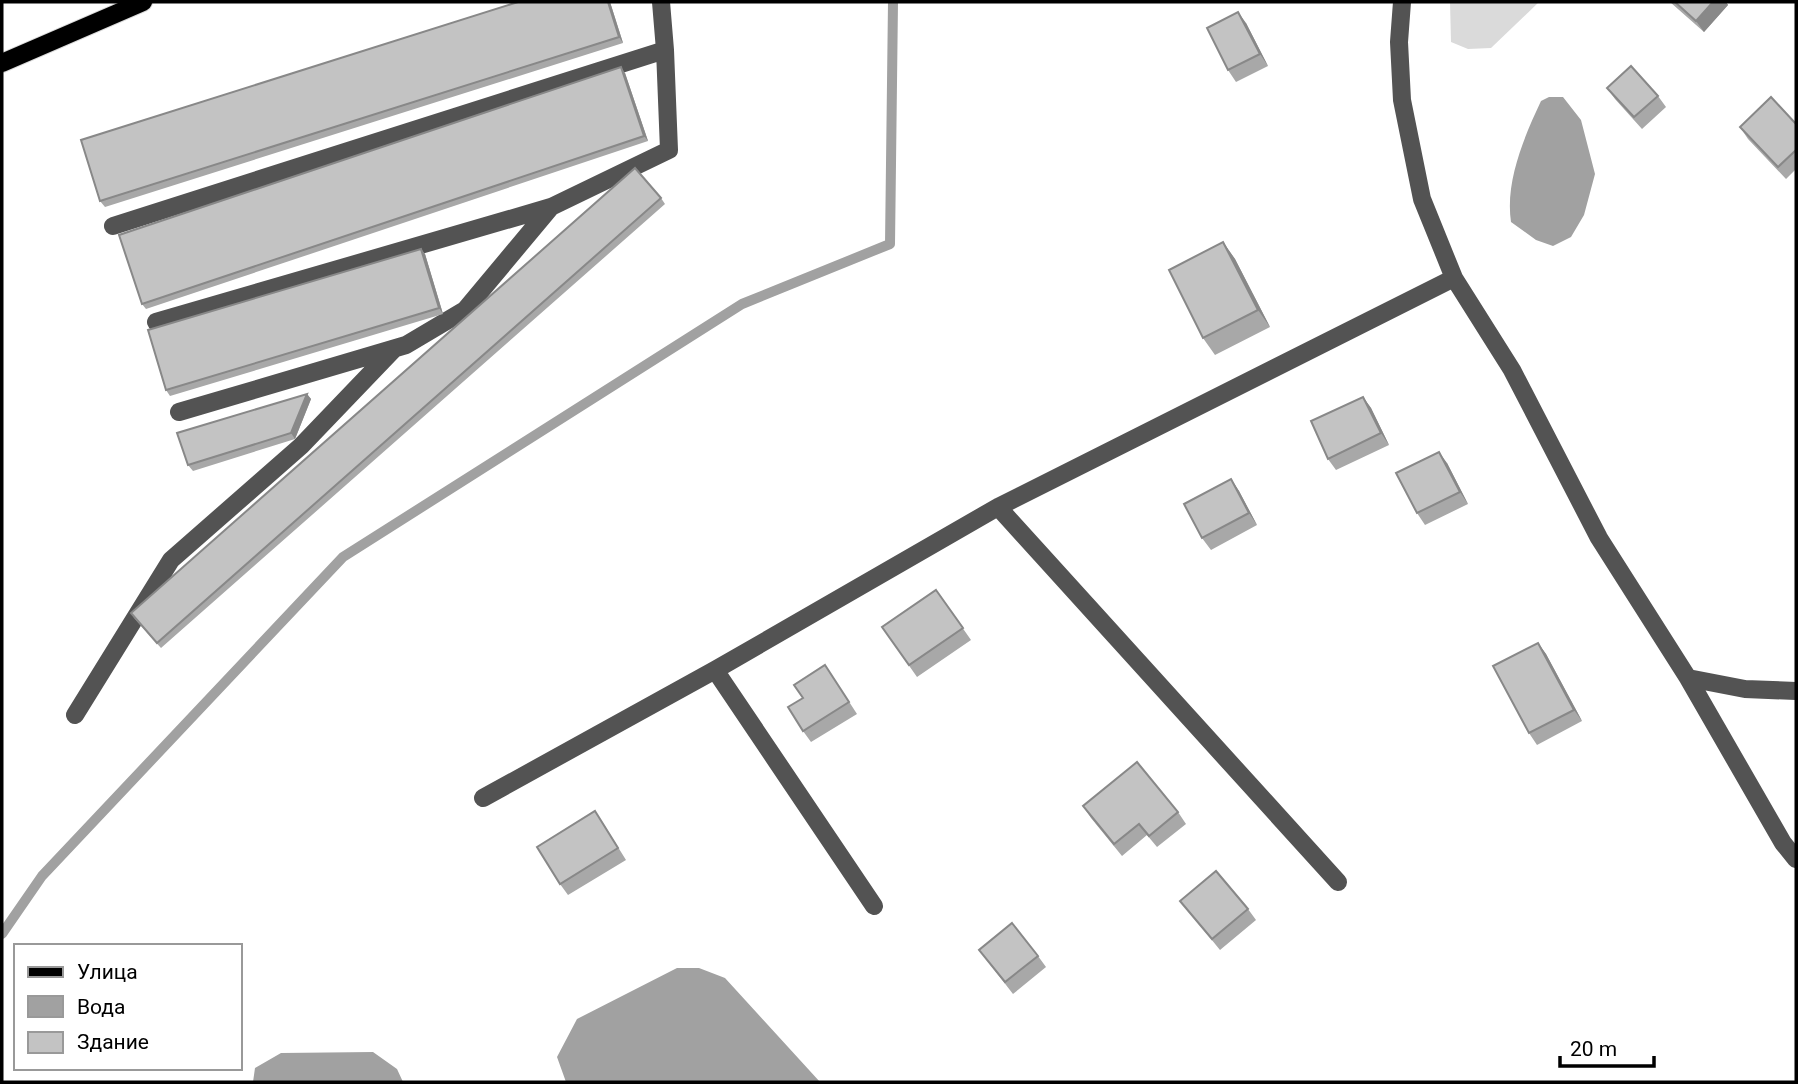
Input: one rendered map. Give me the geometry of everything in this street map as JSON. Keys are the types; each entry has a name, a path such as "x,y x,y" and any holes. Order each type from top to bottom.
{"main road":[{"path":"2,63 143,2"}],"street":[{"path":"156,322 551,207 669,150 661,2"},
{"path":"1402,2 1399,42 1402,100 1422,199 1454,278 1512,370 1599,538 1688,678 1783,843 1796,859"},
{"path":"113,226 664,50"},
{"path":"179,412 406,345 465,310 551,207"},
{"path":"483,798 715,670 998,507 1454,278"},
{"path":"75,715 171,559 302,446 394,349"},
{"path":"998,507 1338,882"},
{"path":"715,670 874,906"},
{"path":"1688,678 1745,689 1796,691"}],"shaded area":[{"path":"1450,2 1539,2 1491,48 1468,49 1451,42"}],"water":[{"path":"1549,97 1563,97 1581,120 1595,174 1584,215 1571,237 1553,246 1536,240 1511,222 1510,207 1513,176 1522,145 1541,101"},
{"path":"677,968 699,968 725,978 820,1082 566,1082 557,1057 577,1019"},
{"path":"373,1052 397,1069 403,1082 253,1082 255,1068 281,1053"}],"building":[{"path":"518,2 608,2 619,37 100,201 81,140"},
{"path":"1675,2 1713,2 1696,21"},
{"path":"1238,12 1260,54 1228,70 1207,28"},
{"path":"1631,66 1658,96 1634,117 1607,88"},
{"path":"621,67 644,136 142,304 119,235"},
{"path":"1771,97 1796,124 1796,150 1778,167 1740,127"},
{"path":"635,168 661,198 157,643 131,613"},
{"path":"1223,242 1258,310 1203,338 1169,270"},
{"path":"421,249 439,308 166,390 148,330"},
{"path":"307,394 291,433 188,465 177,433"},
{"path":"1363,397 1381,433 1328,459 1311,421"},
{"path":"1439,452 1460,492 1417,513 1396,473"},
{"path":"1231,479 1249,513 1202,538 1184,504"},
{"path":"936,590 963,628 909,665 882,627"},
{"path":"1538,643 1574,710 1529,733 1493,666"},
{"path":"825,665 849,702 803,731 788,707 803,698 794,685"},
{"path":"1137,762 1178,812 1149,836 1139,824 1114,844 1083,806"},
{"path":"595,811 618,848 560,884 537,847"},
{"path":"1216,871 1248,909 1212,939 1180,901"},
{"path":"1012,923 1038,956 1005,982 979,950"}],"waterway":[{"path":"2,934 42,876 343,557 742,304 890,244 893,2"}]}
